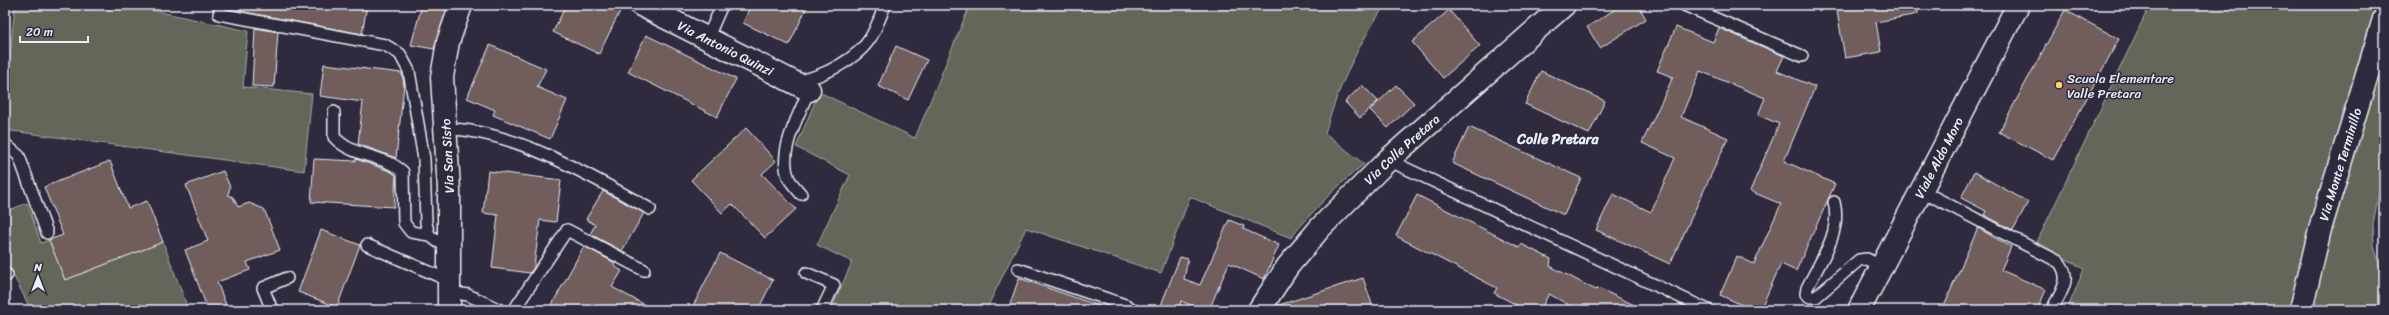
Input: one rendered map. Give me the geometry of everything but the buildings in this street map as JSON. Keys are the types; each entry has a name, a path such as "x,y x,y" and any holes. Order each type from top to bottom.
{"street":[{"name":"Via San Sisto","path":"450,294 450,243 446,129 442,77 444,57 461,5"},
{"name":"Via Antonio Quinzi","path":"641,5 801,86"},
{"name":"Via Colle Pretara","path":"1259,310 1288,266 1320,228 1388,160 1564,5"},
{"name":"Viale Aldo Moro","path":"1859,310 2018,5"},
{"name":"Via Monte Terminillo","path":"2301,310 2320,229 2384,19"}],"lane":[{"path":"221,5 219,14 385,45 400,54 409,71 424,159 426,223 430,235 438,242 450,243"},
{"path":"707,39 722,5"},
{"path":"800,194 789,179 786,162 788,141 801,86 847,61 870,38 885,5"},
{"path":"1684,5 1802,56"},
{"path":"334,112 334,137 342,146 361,155 397,166 403,172 404,223 411,232 430,235"},
{"path":"446,129 479,131 554,158 650,209"},
{"path":"5,144 19,156 47,233"},
{"path":"1388,160 1708,310"},
{"path":"1922,190 2059,262 2065,270 2067,279 2052,310"},
{"path":"1834,202 1837,212 1836,229 1807,288 1806,294 1810,297 1816,297 1859,260 1867,259 1882,267"},
{"path":"514,310 567,230 644,270"},
{"path":"367,245 450,294 468,295 500,310"},
{"path":"1018,269 1128,306 1133,310"},
{"path":"806,272 834,285 822,310"},
{"path":"272,310 264,288 287,278"}],"green space":[{"path":"15,5 137,5 137,7 248,31 243,87 312,94 304,171 5,130 5,107"},
{"path":"970,5 1385,5 1366,35 1350,67 1336,99 1325,133 1364,164 1326,199 1291,238 1190,197 1161,273 1026,228 986,310 831,310 852,262 817,245 850,175 796,147 819,92 915,138"},
{"path":"2150,5 2382,5 2288,310 2067,310 2084,269 2037,242"},
{"path":"2384,49 2384,166 2373,224 2374,245 2384,284 2384,310 2312,310 2323,259"},
{"path":"27,203 41,243 49,240 65,280 163,242 187,306 178,310 31,310 5,259 5,212"}],"place":[{"name":"Scuola Elementare Valle Pretara","path":"2059,85"}],"district":[{"name":"Colle Pretara","path":"1558,139"}]}
